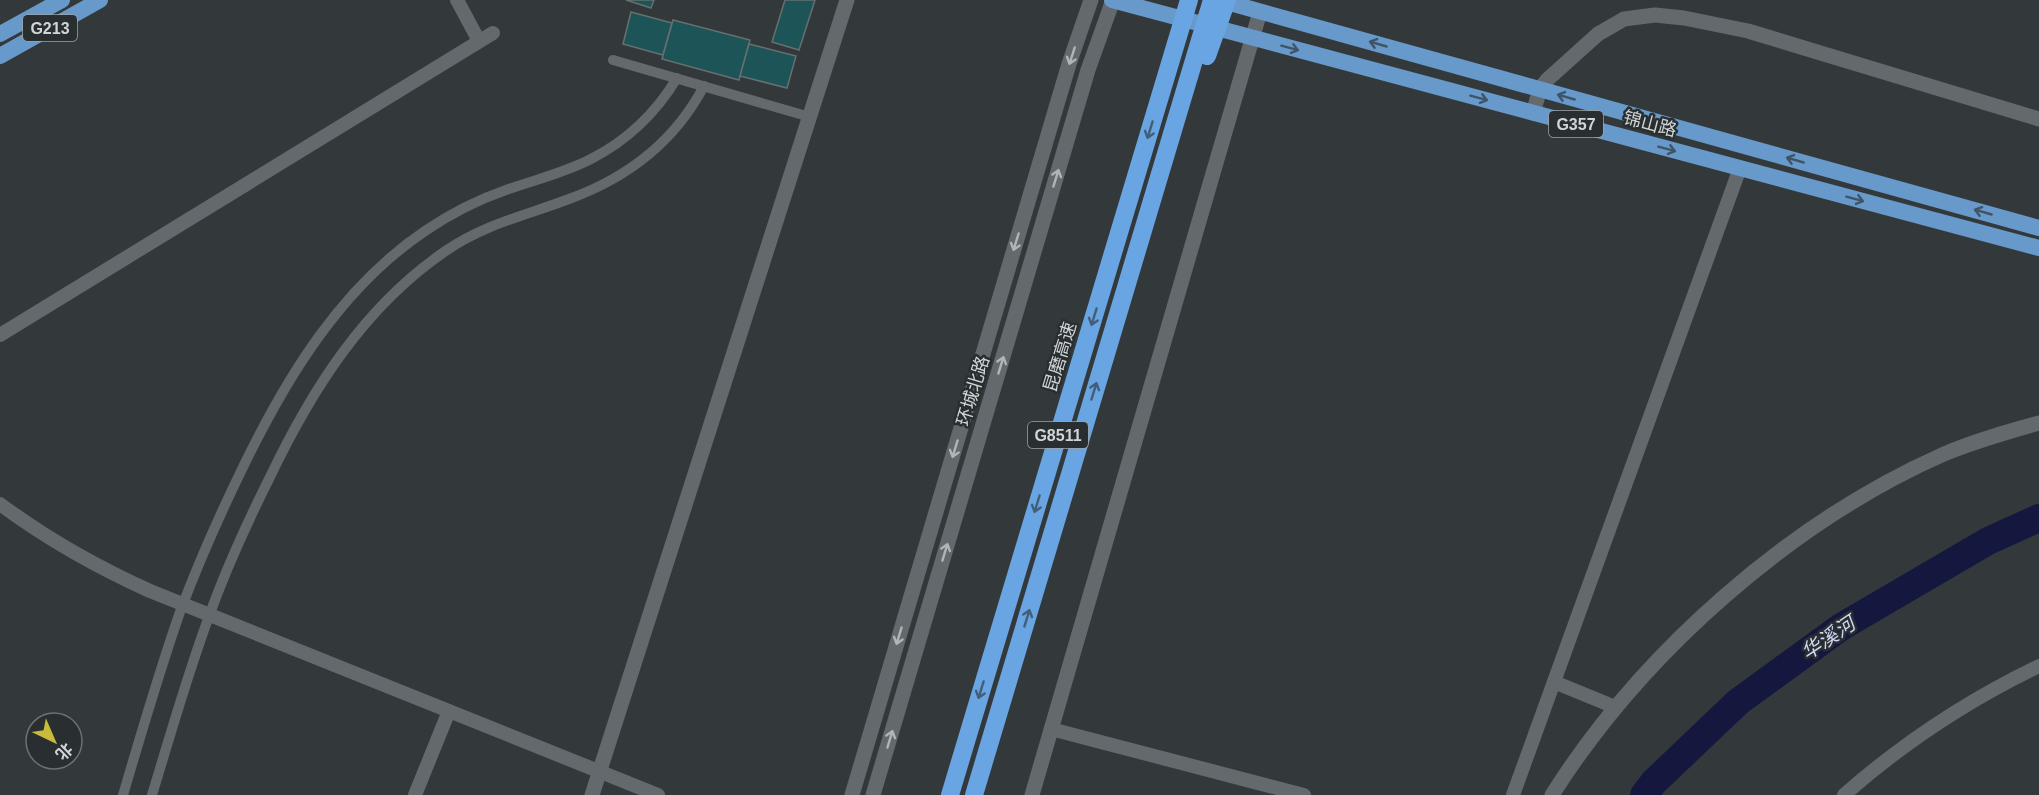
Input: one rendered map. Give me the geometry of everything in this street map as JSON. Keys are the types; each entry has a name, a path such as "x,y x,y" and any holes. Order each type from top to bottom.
{"highway":[{"name":"G213","path":"0,34 62,0"},
{"name":"G213","path":"0,56 100,0"},
{"name":"锦山路","path":"1112,0 2039,248"},
{"name":"昆磨高速","path":"950,795 1189,0"},
{"path":"1191,89 1212,0"},
{"name":"锦山路","path":"1219,0 2039,228"},
{"path":"1191,89 1227,0"},
{"name":"G8511","path":"974,795 1152,197 1191,89"}],"street":[{"path":"458,0 479,41"},
{"path":"592,795 847,0"},
{"name":"环城北路","path":"852,795 1090,0"},
{"name":"环城北路","path":"873,795 1088,70 1112,0"},
{"path":"1032,795 1260,12"},
{"path":"1533,113 1540,89 1548,79 1598,34 1624,19 1655,15 1684,18 1748,31 2039,119"},
{"path":"0,335 493,33"},
{"path":"613,60 810,117"},
{"path":"123,795 183,605 225,503 271,413 316,340 363,283 411,241 458,211 505,190 570,169 610,149 631,134 651,114 677,78"},
{"path":"152,795 210,615 251,515 281,454 324,379 372,315 421,269 466,239 498,223 593,190 642,161 681,123 704,86"},
{"path":"1513,795 1740,168"},
{"path":"1552,795 1575,759 1615,707 1658,660 1731,592 1787,547 1823,521 1883,484 1946,453 2005,432 2039,423"},
{"path":"1,507 57,543 129,582 658,795"},
{"path":"1844,795 1889,758 1942,720 2039,666"},
{"path":"1554,682 1615,707"},
{"path":"415,795 449,711"},
{"path":"1051,729 1304,795"}],"building":[{"path":"626,0 654,0 651,8"},
{"path":"785,0 815,0 799,50 772,42"},
{"path":"631,12 672,23 663,55 623,44"},
{"path":"673,20 750,40 739,80 662,59"},
{"path":"749,44 796,56 787,88 740,76"}],"waterway":[{"name":"华溪河","path":"1644,795 1654,782 1738,702 1841,627 1988,541 2039,518"}]}
